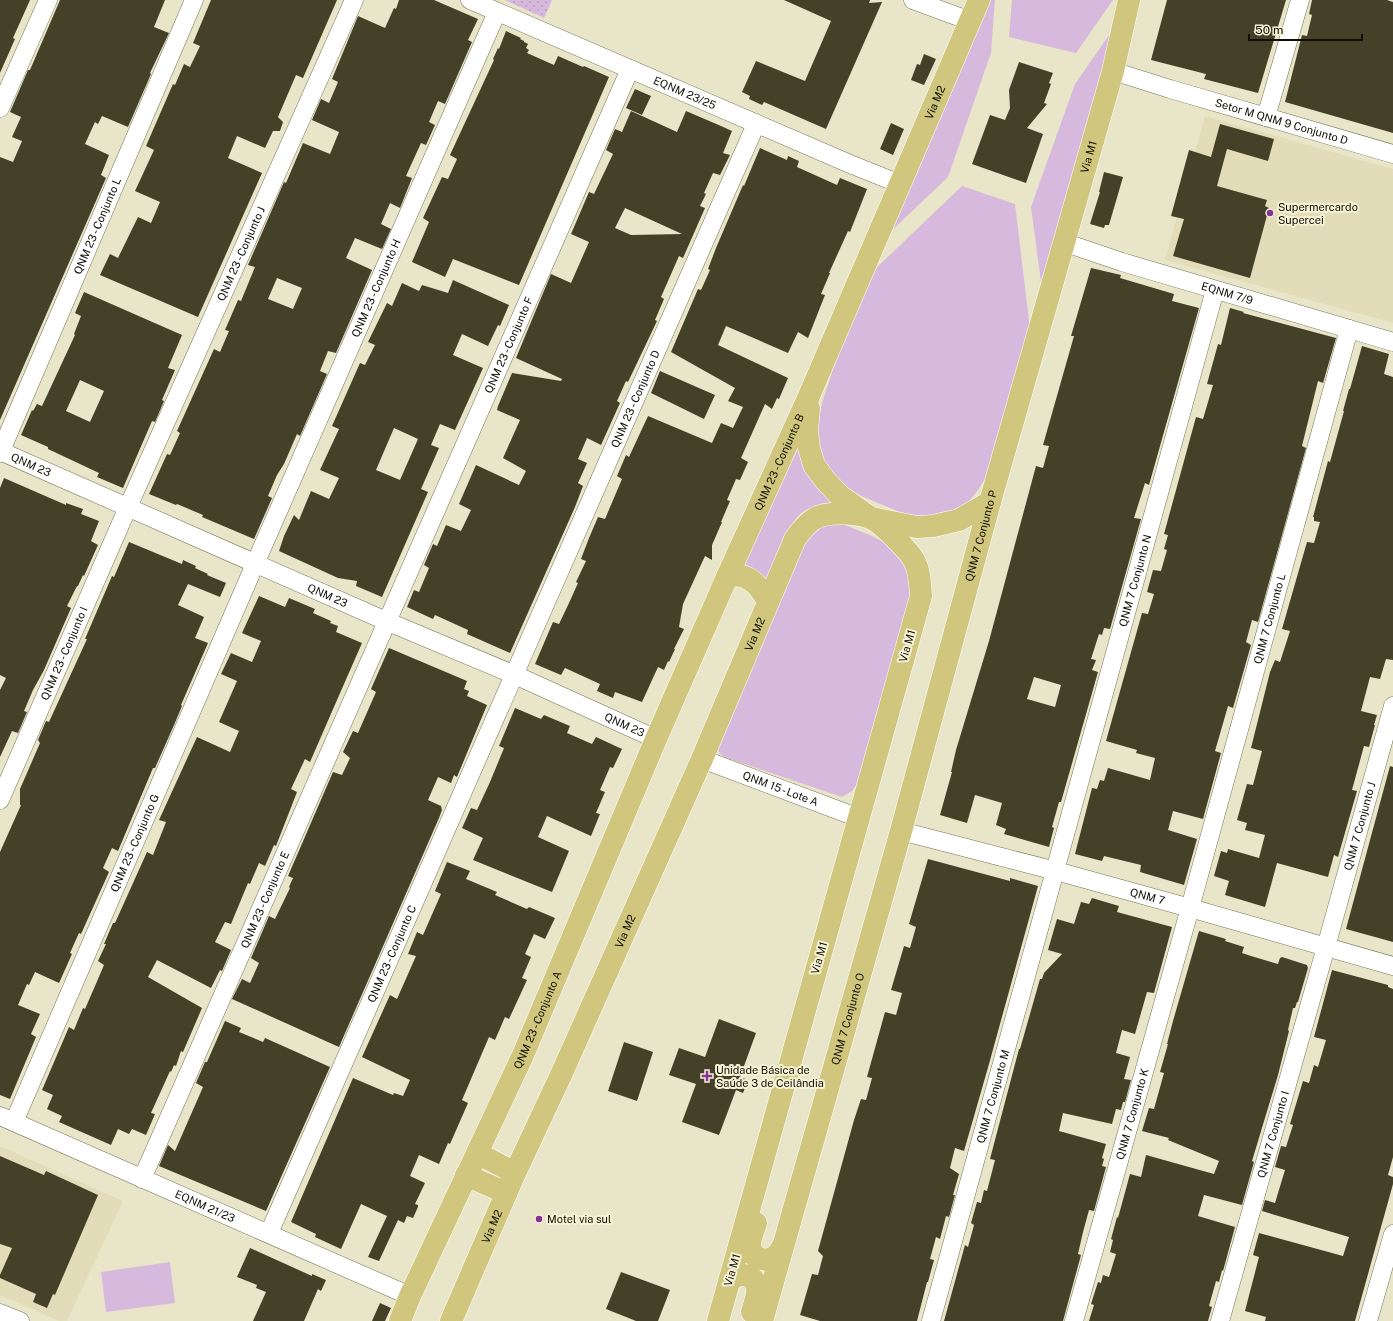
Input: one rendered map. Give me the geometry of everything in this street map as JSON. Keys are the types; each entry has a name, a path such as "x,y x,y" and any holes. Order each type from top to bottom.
{"main road":[{"name":"Via M2","path":"900,184 979,0"},
{"name":"Via M1","path":"1063,242 1113,71 1129,0"},
{"name":"QNM 23 - Conjunto B","path":"656,740 727,576 810,396 900,184"},
{"name":"QNM 7 Conjunto P","path":"901,831 990,502 1063,242"},
{"path":"810,396 806,431 814,465 825,480 840,496 872,518"},
{"name":"Via M2","path":"451,1321 506,1193 561,1075 702,758 795,539 804,527 814,518 829,514 846,514 917,527 933,526 959,520 990,502"},
{"name":"Via M1","path":"718,1321 921,596 920,578 915,561 896,538 872,518"},
{"path":"727,576 734,574 740,575 750,580 759,587 768,602"},
{"name":"QNM 23 - Conjunto A","path":"410,1296 523,1055 656,740"},
{"name":"QNM 7 Conjunto O","path":"762,1321 781,1249 901,831"},
{"path":"781,1249 774,1258 768,1260 762,1259 753,1253 750,1244 783,1129 787,1076"},
{"path":"477,1153 515,1173"},
{"path":"466,1176 506,1193"},
{"path":"729,1282 737,1275 743,1275 748,1276 756,1283 757,1292 749,1321"},
{"path":"400,1321 410,1296"}],"street":[{"path":"0,108 48,0"},
{"name":"QNM 23 - Conjunto L","path":"0,452 194,0"},
{"name":"QNM 23 - Conjunto J","path":"128,508 354,0"},
{"name":"EQNM 23/25","path":"470,0 756,124 900,184"},
{"path":"913,0 970,21"},
{"path":"1266,117 1300,0"},
{"name":"QNM 23 - Conjunto H","path":"255,564 497,12"},
{"name":"QNM 23 - Conjunto F","path":"386,622 630,69"},
{"name":"Setor M QNM 9 Conjunto D","path":"1113,71 1393,154"},
{"name":"QNM 23 - Conjunto D","path":"515,675 756,124"},
{"name":"EQNM 7/9","path":"1063,242 1122,262 1393,342"},
{"name":"QNM 7 Conjunto N","path":"1056,871 1215,290"},
{"name":"QNM 7 Conjunto L","path":"1190,908 1349,329"},
{"name":"QNM 23","path":"0,452 386,622 515,675 656,740"},
{"name":"QNM 23 - Conjunto I","path":"0,800 128,508"},
{"name":"QNM 23 - Conjunto G","path":"7,1119 255,564"},
{"name":"QNM 23 - Conjunto E","path":"142,1178 386,622"},
{"name":"QNM 23 - Conjunto C","path":"270,1233 515,675"},
{"name":"QNM 7 Conjunto J","path":"1326,947 1393,706"},
{"name":"QNM 15 - Lote A","path":"702,758 859,818"},
{"name":"QNM 7","path":"901,831 1056,871 1393,966"},
{"name":"QNM 7 Conjunto M","path":"931,1321 1056,871"},
{"name":"QNM 7 Conjunto K","path":"1074,1321 1190,908"},
{"name":"QNM 7 Conjunto I","path":"1220,1321 1326,947"},
{"name":"EQNM 21/23","path":"7,1119 270,1233 410,1296"},
{"path":"1368,1321 1393,1234"},
{"path":"0,1313 20,1321"}],"shaded area":[{"path":"505,0 552,0 544,18"},
{"path":"991,0 995,0 991,53 948,177 887,235"},
{"path":"1012,0 1113,0 1076,53 1009,37"},
{"path":"1116,25 1042,289 1031,207 1075,84"},
{"path":"1205,116 1393,169 1393,323 1165,260"},
{"path":"962,186 1015,204 1030,329 991,469 967,504 958,510 930,517 915,516 900,512 859,495 845,486 826,468 817,438 819,420 822,403 843,339 871,273"},
{"path":"799,438 838,503 812,507 797,517 767,582 756,571 743,565"},
{"path":"840,523 872,536 891,546 906,563 912,587 859,781 852,791 842,797 724,757 719,752 717,747 803,540 815,528"},
{"path":"0,1146 123,1201 67,1321 59,1321 0,1295"},
{"path":"170,1262 175,1303 106,1312 101,1272"}],"building":[{"path":"0,0 30,0 13,38 15,39 0,73"},
{"path":"60,0 165,0 154,27 169,33 150,73 151,74 128,127 102,116 98,124 95,122 85,144 109,155 101,175 106,178 0,420 0,157 13,162 22,141 12,137 21,117 10,112"},
{"path":"211,0 337,0 303,78 296,75 278,117 283,122 280,131 273,131 265,148 237,136 228,158 262,173 198,317 100,275 110,254 118,258 138,217 151,223 160,202 135,191 154,150 146,146 173,84 175,85 184,64 190,67 200,46 193,43"},
{"path":"399,0 434,0 478,19 468,40 472,42 445,104 438,101 429,122 435,125 426,145 421,143 406,176 412,178 400,208 390,203 381,224 391,229 382,249 355,238 346,258 372,270 336,353 328,351 320,371 327,374 300,436 297,434 284,464 277,475 268,496 272,498 254,539 202,517 203,515 149,494 167,454 170,455 180,433 177,431 214,349 220,352 229,331 225,330 238,300 241,301 255,267 248,265 284,182 286,183 303,143 330,154 339,132 312,120 321,99 329,103 338,82 332,79 358,16 385,28 394,8 396,9","holes":["277,278 302,288 293,309 268,299"]},
{"path":"784,0 870,0 869,3 882,2 826,129 764,102 762,105 749,99 750,96 742,92 756,61 805,81 831,21"},
{"path":"1167,0 1286,0 1258,93 1204,79 1206,74 1151,60"},
{"path":"1312,0 1387,0 1393,2 1393,133 1285,102 1302,35 1307,36 1312,15 1309,14"},
{"path":"506,31 521,38 520,39 528,44 526,48 529,50 527,53 554,65 558,56 609,77 519,285 453,259 445,277 412,262 429,222 423,218 442,177 448,179 457,159 450,155"},
{"path":"924,54 936,59 924,85 911,80 917,64 920,65"},
{"path":"1019,62 1053,73 1049,83 1051,84 1044,103 1047,104 1027,128 1043,134 1026,183 972,164 990,115 1005,120 1010,108 1009,90"},
{"path":"635,89 651,96 642,115 626,108"},
{"path":"631,111 677,132 686,111 732,131 723,153 730,155 720,175 713,173 704,193 706,194 700,206 705,208 683,258 679,256 661,297 664,299 655,320 657,321 628,382 626,381 617,401 620,403 601,445 587,438 578,459 587,463 578,483 583,486 510,653 467,634 468,630 435,615 433,619 407,607 414,590 419,592 429,568 424,565 433,544 437,546 446,525 461,531 471,510 459,504 476,465 519,485 526,471 503,458 520,420 497,410 498,406 512,373 561,381 562,379 516,358 551,274 571,283 589,242 571,234 589,192 594,194 613,154 606,150 615,129 622,132","holes":["625,208 682,234 631,235 615,228"]},
{"path":"891,123 904,129 893,155 880,149"},
{"path":"1220,124 1274,139 1268,161 1227,149 1217,186 1267,200 1265,206 1269,208 1250,278 1173,256 1184,219 1171,216 1189,150 1211,157"},
{"path":"760,148 787,160 788,156 799,161 797,167 837,185 840,178 867,189 850,232 848,231 829,273 821,294 825,295 808,338 798,332 788,353 726,326 718,345 788,378 779,399 777,398 772,409 765,404 741,458 748,462 740,480 736,479 727,500 730,501 712,545 712,560 705,556 683,604 679,627 684,629 669,662 668,661 664,670 658,667 642,702 615,692 613,698 597,691 600,684 565,668 561,675 535,664 553,622 559,624 569,603 578,583 576,582 586,561 581,559 589,538 598,517 605,519 622,479 617,476 626,455 629,457 648,416 712,443 721,423 733,428 743,407 728,401 735,388 671,352 698,289 701,290 710,270 708,269 716,248"},
{"path":"1104,172 1123,177 1109,225 1105,225 1104,228 1090,224 1100,192"},
{"path":"1091,268 1121,275 1120,278 1174,294 1172,301 1199,308 1149,485 1145,483 1134,518 1141,519 1110,629 1104,628 1102,635 1099,634 1091,659 1096,660 1092,670 1098,672 1061,802 1059,802 1052,827 1054,828 1049,847 1004,834 1006,829 996,825 1002,803 975,795 967,823 940,815 952,772 956,750 989,641 1036,466 1043,468 1049,446 1043,445 1074,336 1071,336","holes":["1034,677 1061,685 1055,707 1027,699"]},
{"path":"453,280 509,305 500,326 498,325 488,346 462,334 453,355 483,368 455,430 440,424 431,445 439,448 421,489 428,492 382,597 356,586 357,581 338,578 279,551 294,515 299,520 311,491 329,499 339,478 320,470 339,429 332,426 360,363 365,365 375,345 368,342 387,303 392,306 402,283 419,291 422,285 448,293","holes":["394,428 418,439 400,480 376,470"]},
{"path":"84,292 182,335 168,368 175,370 162,400 164,401 155,422 152,421 123,488 97,477 99,473 21,435 32,410 33,411 37,404 42,406 75,335 74,334 81,316 75,313","holes":["80,380 104,391 90,422 66,411"]},
{"path":"1230,308 1244,312 1243,313 1336,338 1323,383 1318,381 1302,446 1306,448 1258,622 1252,620 1246,642 1251,645 1233,708 1228,706 1215,751 1221,753 1203,819 1173,811 1168,830 1197,839 1184,885 1140,872 1141,865 1104,856 1102,861 1075,854 1092,788 1097,789 1100,780 1104,781 1108,768 1150,780 1155,758 1136,753 1137,750 1106,741 1142,613 1148,614 1154,594 1147,592 1153,570 1161,571 1167,550 1164,549 1168,535 1164,534 1196,417 1203,419 1213,385 1207,384 1218,344 1221,345"},
{"path":"1362,346 1389,354 1384,374 1393,377 1393,660 1386,659 1380,679 1370,677 1361,711 1377,715 1375,725 1369,747 1364,746 1352,790 1357,791 1338,857 1334,855 1328,877 1277,863 1265,907 1225,895 1229,881 1214,876 1221,851 1227,853 1228,849 1259,858 1265,835 1245,830 1247,823 1237,820 1247,784 1253,785 1262,751 1251,748 1270,672 1275,660 1280,662 1290,631 1282,629 1307,542 1314,543 1320,522 1314,521 1313,517"},
{"path":"660,371 715,395 704,419 651,393"},
{"path":"4,478 66,505 66,503 83,509 81,514 99,521 91,541 98,545 84,576 83,575 67,606 71,608 24,711 27,712 18,733 12,731 0,757 0,690 6,678 0,675 0,488"},
{"path":"129,542 182,564 183,560 196,566 195,568 208,574 207,575 226,583 220,597 188,584 178,605 204,617 195,638 208,643 174,725 155,768 153,768 118,851 112,848 103,868 109,872 81,934 79,933 70,953 72,954 59,983 35,972 29,985 27,984 18,1005 40,1014 31,1034 36,1037 10,1099 0,1095 0,852 21,805 20,789 40,743 38,740 46,721 49,722 87,639 85,639 112,576 114,577"},
{"path":"259,596 285,607 289,598 315,609 313,613 331,621 330,623 338,626 336,632 362,643 310,762 305,759 291,789 297,792 276,846 274,845 265,866 259,863 250,884 248,883 231,924 225,922 215,942 231,950 222,971 220,970 211,988 157,960 148,977 202,1008 183,1052 181,1051 176,1066 174,1065 171,1072 170,1071 151,1113 155,1114 146,1135 132,1129 129,1134 118,1129 111,1145 59,1122 62,1116 47,1109 53,1095 42,1090 69,1027 74,1030 104,965 98,961 113,923 115,923 147,852 153,855 166,822 159,820 197,737 230,752 239,731 219,722 237,681 221,674 231,653 252,662 261,641 242,633"},
{"path":"389,648 467,681 464,689 469,691 467,696 487,705 457,777 454,775 451,783 438,777 428,800 441,806 442,810 339,1047 232,999 242,979 250,983 259,963 251,958 269,916 275,919 290,888 289,887 293,878 288,876 333,772 342,775 350,758 343,752 353,731 358,733 376,692 371,689"},
{"path":"515,708 541,719 544,715 570,726 567,733 592,744 596,737 622,749 613,768 610,767 600,790 605,792 596,813 600,814 591,836 547,816 538,837 569,851 552,892 473,860 483,838 462,828 471,808 477,810 490,782 504,748 499,746"},
{"path":"1390,766 1393,767 1393,942 1346,929"},
{"path":"928,859 1010,881 1010,878 1038,886 964,1151 955,1148 950,1168 959,1174 953,1195 955,1195 949,1217 946,1216 940,1239 936,1237 930,1259 934,1260 917,1321 820,1321 800,1315 812,1274 818,1275 823,1256 818,1251 854,1120 861,1099 866,1100 872,1078 867,1077 885,1012 896,1015 902,993 891,990 904,946 910,948 916,927 909,924"},
{"path":"447,862 470,871 466,879 497,892 495,895 527,909 529,907 555,918 545,939 534,934 525,954 531,957 522,978 527,980 509,1019 505,1017 495,1040 489,1037 462,1100 468,1103 450,1144 448,1143 439,1164 419,1155 410,1176 425,1183 415,1204 418,1205 418,1207 413,1218 407,1216 404,1223 398,1220 379,1261 368,1257 387,1216 361,1204 341,1249 315,1237 316,1234 291,1222 353,1078 393,1095 394,1093 403,1096 410,1080 362,1057 390,995 397,999 416,956 408,954 417,932 423,935 441,894 435,891"},
{"path":"1092,898 1119,906 1117,912 1172,927 1154,993 1147,992 1135,1034 1122,1030 1116,1053 1130,1057 1124,1079 1131,1080 1125,1102 1123,1102 1121,1110 1116,1109 1112,1124 1063,1113 1059,1131 1106,1144 1102,1158 1104,1159 1102,1166 1106,1167 1094,1211 1089,1210 1078,1254 1081,1255 1063,1321 944,1321 965,1245 968,1247 974,1225 971,1223 977,1202 981,1203 984,1190 987,1191 995,1160 990,1159 1019,1049 1040,979 1042,979 1044,973 1062,954 1048,950 1057,919 1074,924 1081,902 1089,904"},
{"path":"1199,931 1226,939 1225,941 1244,947 1242,953 1278,964 1280,958 1282,957 1307,965 1308,968 1298,1002 1295,1008 1293,1008 1278,1075 1252,1161 1254,1162 1242,1205 1204,1195 1198,1216 1235,1227 1223,1271 1222,1270 1219,1282 1216,1281 1209,1306 1212,1307 1208,1321 1089,1321 1094,1305 1091,1304 1098,1282 1101,1283 1103,1275 1109,1277 1116,1254 1110,1252 1113,1240 1111,1239 1130,1174 1141,1177 1146,1155 1214,1174 1219,1161 1168,1140 1169,1138 1142,1131 1149,1108 1154,1109 1164,1073 1160,1072 1167,1044"},
{"path":"1332,970 1388,985 1388,987 1393,989 1393,1157 1388,1175 1393,1177 1393,1184 1355,1321 1265,1321 1266,1317 1245,1311 1259,1257 1253,1255 1259,1233 1343,1256 1349,1237 1262,1211 1265,1200 1275,1203 1285,1170 1275,1167 1281,1146 1286,1147 1293,1125 1290,1124 1303,1081 1309,1083 1314,1065 1318,1067 1326,1040 1314,1037"},
{"name":"Unidade Básica de Saúde 3 de Ceilândia","path":"719,1019 756,1033 740,1077 748,1080 743,1093 736,1090 719,1135 682,1122 696,1084 669,1075 679,1048 705,1057"},
{"path":"225,1021 241,1028 239,1032 263,1042 265,1038 330,1067 266,1211 159,1166 168,1145 175,1151 203,1087 196,1083"},
{"path":"624,1042 653,1052 637,1101 608,1091"},
{"path":"0,1156 44,1175 46,1171 98,1195 55,1295 53,1294 47,1308 33,1302 36,1294 0,1278 12,1248 0,1244"},
{"path":"250,1248 312,1276 312,1274 326,1280 321,1291 318,1289 304,1321 253,1321 266,1292 256,1288 257,1285 237,1277"},
{"path":"621,1272 670,1290 658,1321 636,1321 606,1309"},
{"path":"380,1303 391,1308 385,1321 372,1321"}],"place":[{"name":"Supermercardo Supercei","path":"1270,213"},
{"name":"Unidade Básica de Saúde 3 de Ceilândia","path":"707,1076"},
{"name":"Motel via sul","path":"539,1219"}]}
